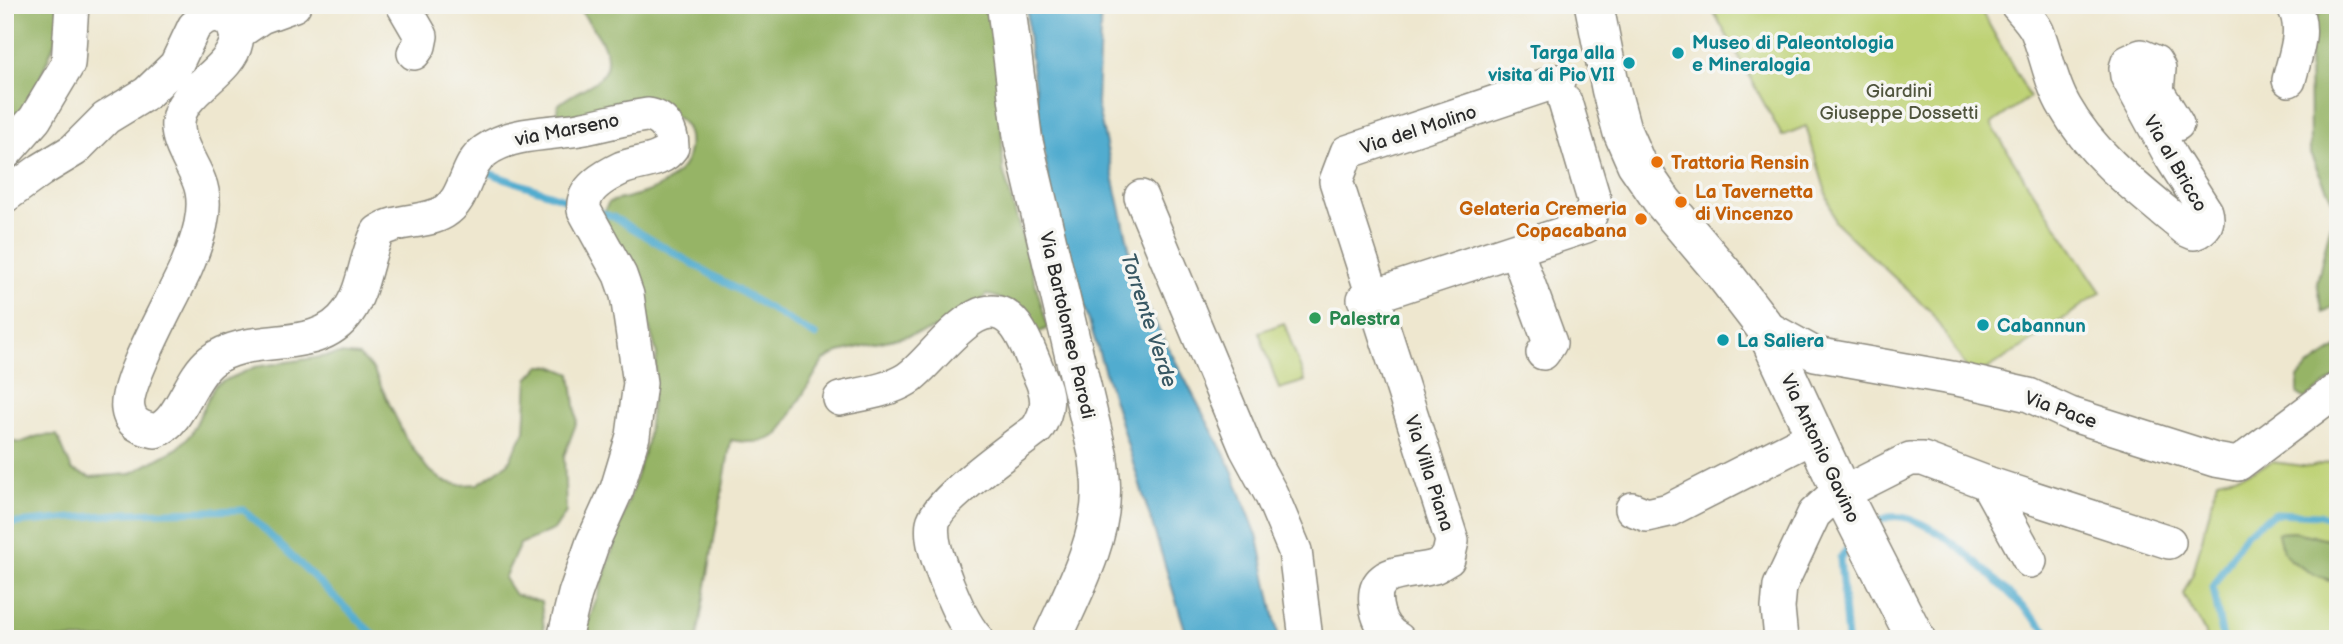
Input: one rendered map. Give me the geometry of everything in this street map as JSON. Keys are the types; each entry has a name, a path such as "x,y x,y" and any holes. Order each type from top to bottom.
{"main road":[{"name":"Via Bartolomeo Parodi","path":"1006,5 1023,141 1098,456 1101,489 1099,517 1089,556 1052,639"},
{"name":"Via Antonio Gavino","path":"1594,5 1611,90 1622,131 1636,163 1663,202 1764,326 1847,505 1916,639"}],"street":[{"path":"5,153 35,119 68,64 72,5"},
{"path":"5,196 74,150 106,118 147,93 176,65 199,22 217,15 232,20 261,17 294,5"},
{"path":"403,5 421,36 419,46 414,52"},
{"name":"Via al Bricco","path":"2017,5 2036,29 2058,95 2075,123 2135,186 2194,233 2206,226 2206,212 2171,158 2127,76 2128,62 2141,56 2155,62 2159,69 2157,91 2177,124"},
{"path":"2289,80 2301,34 2300,21 2293,5"},
{"name":"via Marseno","path":"232,20 235,45 229,57 180,111 178,123 187,157 203,194 203,212 186,268 137,372 127,403 134,422 140,427 155,431 169,423 199,372 221,355 230,350 321,335 338,324 357,299 378,232 393,224 432,218 451,207 459,199 476,160 485,151 514,138 647,115 657,117 668,128 673,147 669,151 661,157 622,168 586,192 583,200 584,210 620,275 627,295 640,383 633,436 617,489 579,581 564,639"},
{"name":"Via del Molino","path":"1369,297 1336,181 1347,152 1513,97 1561,92 1595,203 1586,226 1516,250"},
{"path":"1141,197 1246,448 1295,551 1306,639"},
{"path":"1369,297 1516,250 1550,343 1543,353"},
{"name":"Via Villa Piana","path":"1369,297 1452,541 1448,559 1435,566 1399,571 1378,586 1378,613 1383,626 1398,639"},
{"path":"840,399 906,379 967,322 986,312 998,312 1015,324 1020,332 1046,391 1048,406 1045,415 1037,429 949,499 934,518 939,560 948,586 969,630 977,639"},
{"name":"Via Pace","path":"1764,326 1815,354 1957,379 2029,396 2070,414 2215,460 2238,464 2338,389"},
{"path":"1632,509 1647,515 1669,510 1814,436"},
{"path":"1782,639 1778,608 1780,586 1814,514 1829,500 1847,505 1910,459 1923,459 1987,483 2169,542"},
{"path":"1987,483 2030,561"}],"green space":[{"path":"5,5 61,5 59,32 28,108 5,134"},
{"path":"576,5 997,5 1003,170 1048,328 1036,334 1008,304 994,296 986,295 970,316 944,327 839,352 823,361 779,434 756,442 731,440 697,639 582,639 647,443 657,354 638,287 603,220 605,209 609,202 646,192 671,179 684,164 688,153 689,134 679,119 644,100 621,102 572,116 562,117 557,112 562,101 596,81 604,73 607,63 602,43"},
{"name":"Giardini Giuseppe Dossetti","path":"1710,5 1978,5 2030,97 1991,124 2101,292 2035,339 1973,378 1930,311 1835,222 1806,126 1782,136"},
{"path":"2326,5 2338,5 2338,305 2323,313 2317,282 2335,206 2310,154 2309,27"},
{"path":"1284,323 1305,381 1279,389 1259,332"},
{"path":"2338,347 2338,376 2305,399 2298,394 2298,378 2308,367"},
{"path":"340,354 359,356 373,369 405,437 427,468 443,481 460,485 478,484 508,463 525,431 528,379 540,366 552,366 571,374 577,421 564,456 566,512 555,529 520,544 504,578 515,595 541,602 545,639 5,639 5,440 20,443 38,436 57,435 72,470 90,477 130,474 178,448 191,434 215,385 255,367"},
{"path":"2338,460 2338,541 2293,532 2278,533 2327,581 2338,581 2338,639 2207,639 2183,594 2193,573 2218,480 2247,473 2273,462 2310,467"},
{"path":"2293,532 2338,541 2338,581 2310,572 2286,555 2278,533"}],"water":[{"name":"Torrente Verde","path":"1027,5 1101,5 1097,104 1139,292 1229,463 1258,538 1279,639 1188,639 1051,199 1029,45"}],"waterway":[{"path":"486,172 575,203"},
{"path":"599,212 613,217 816,336"},
{"path":"5,524 128,513 244,510 378,639"},
{"path":"2223,639 2213,587 2246,533 2275,513 2320,515 2338,521"},
{"path":"1870,527 1889,517 1907,518 1928,527 1973,559 2052,639"},
{"path":"1847,639 1840,558 1853,542"}],"place":[{"name":"Museo di Paleontologia e Mineralogia","path":"1678,53"},
{"name":"Targa alla visita di Pio VII","path":"1629,63"},
{"name":"Trattoria Rensin","path":"1657,162"},
{"name":"La Tavernetta di Vincenzo","path":"1681,202"},
{"name":"Gelateria Cremeria Copacabana","path":"1641,219"},
{"name":"Palestra","path":"1315,318"},
{"name":"Cabannun","path":"1983,325"},
{"name":"La Saliera","path":"1723,340"}]}
